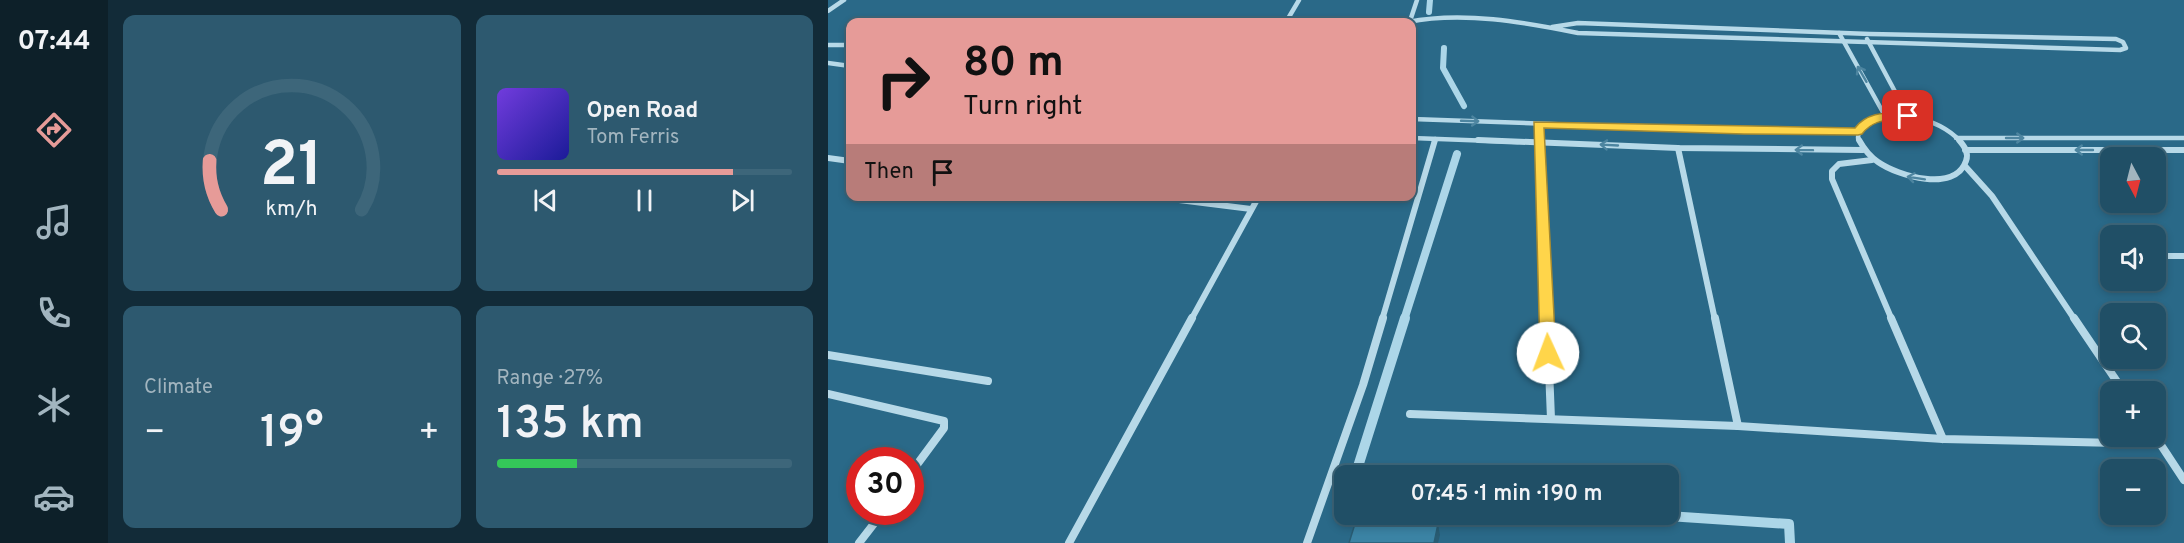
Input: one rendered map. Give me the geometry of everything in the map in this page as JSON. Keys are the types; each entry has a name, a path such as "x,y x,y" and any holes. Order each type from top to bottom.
{"street":[{"path":"828,11 844,0"},
{"path":"1288,18 1299,0"},
{"path":"1410,18 1417,0"},
{"path":"1416,21 1437,18 1552,27 1578,33 2120,50 2126,48 2123,42 2116,39 1864,34 1578,23 1552,27"},
{"path":"1839,33 1885,116"},
{"path":"1864,34 1908,116"},
{"path":"828,45 846,45"},
{"path":"828,63 846,65"},
{"path":"1965,166 1958,173 1946,178 1921,179 1895,172 1872,160 1863,150 1858,140 1858,132 1865,123 1885,116 1908,116 1933,124 1956,138 1965,150 1965,166 1992,196 2117,381"},
{"path":"1416,118 1744,131 1858,132"},
{"path":"1538,124 1551,419"},
{"path":"1416,138 1678,148 1863,150"},
{"path":"1956,138 2184,138"},
{"path":"1306,543 1363,385 1435,139"},
{"path":"1678,148 1738,426"},
{"path":"1965,150 2184,150"},
{"path":"828,158 846,160"},
{"path":"1872,160 1839,164 1832,171 1832,178 1943,439"},
{"path":"1187,201 1251,209"},
{"path":"1069,543 1256,201"},
{"path":"2166,256 2184,256"},
{"path":"828,355 988,381"},
{"path":"828,394 945,421 944,428 924,455"},
{"path":"1410,414 1738,426 1943,439 2100,440"},
{"path":"2162,447 2184,480"},
{"path":"859,543 873,525"}],"building":[{"path":"1355,525 1438,525 1434,543 1349,543"}],"waterway":[{"path":"1429,12 1430,0"},
{"path":"1444,48 1443,68 1464,106"},
{"path":"1404,320 1457,154"},
{"path":"1358,465 1405,318"},
{"path":"1679,517 1789,524 1790,543"}],"route":[{"path":"1548,353 1538,124 1744,131 1858,132 1865,123 1877,117 1908,116"}]}
